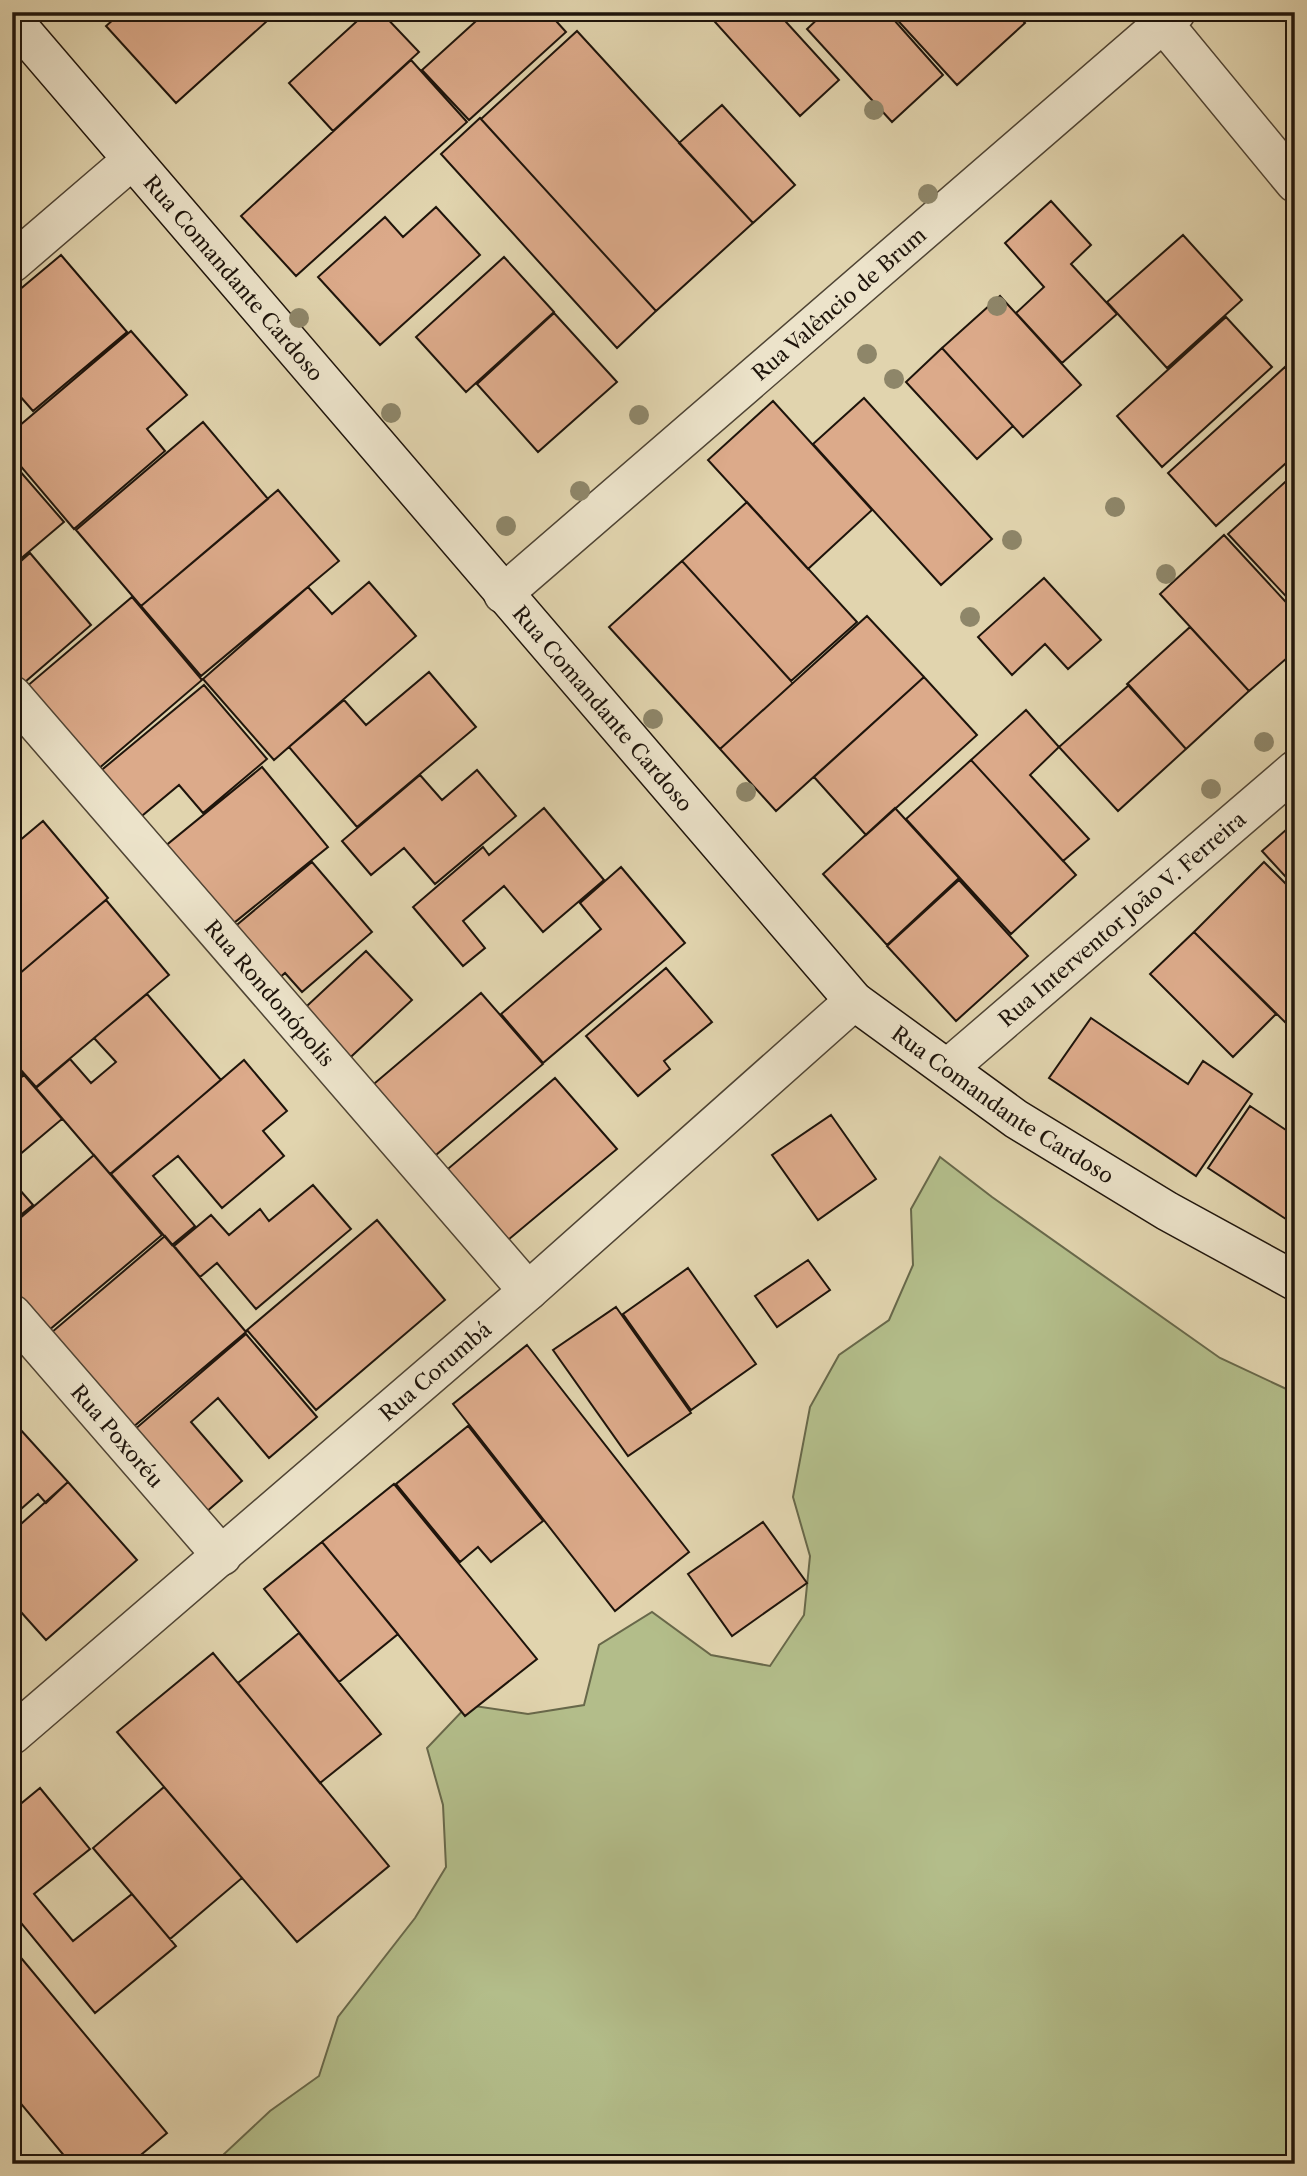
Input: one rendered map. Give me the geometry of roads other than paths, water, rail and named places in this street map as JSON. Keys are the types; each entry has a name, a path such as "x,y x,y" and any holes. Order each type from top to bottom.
{"street":[{"path":"1164,16 1295,183"},
{"name":"Rua Valêncio de Brum","path":"503,594 1164,16"},
{"name":"Rua Comandante Cardoso","path":"12,19 854,1001 1016,1119 1167,1211 1295,1282"},
{"path":"12,263 132,160"},
{"name":"Rua Rondonópolis","path":"12,695 528,1291"},
{"name":"Rua Interventor João V. Ferreira","path":"948,1068 1295,770"},
{"name":"Rua Corumbá","path":"12,1735 528,1291 854,1001"},
{"name":"Rua Poxoréu","path":"12,1314 222,1556"}]}
